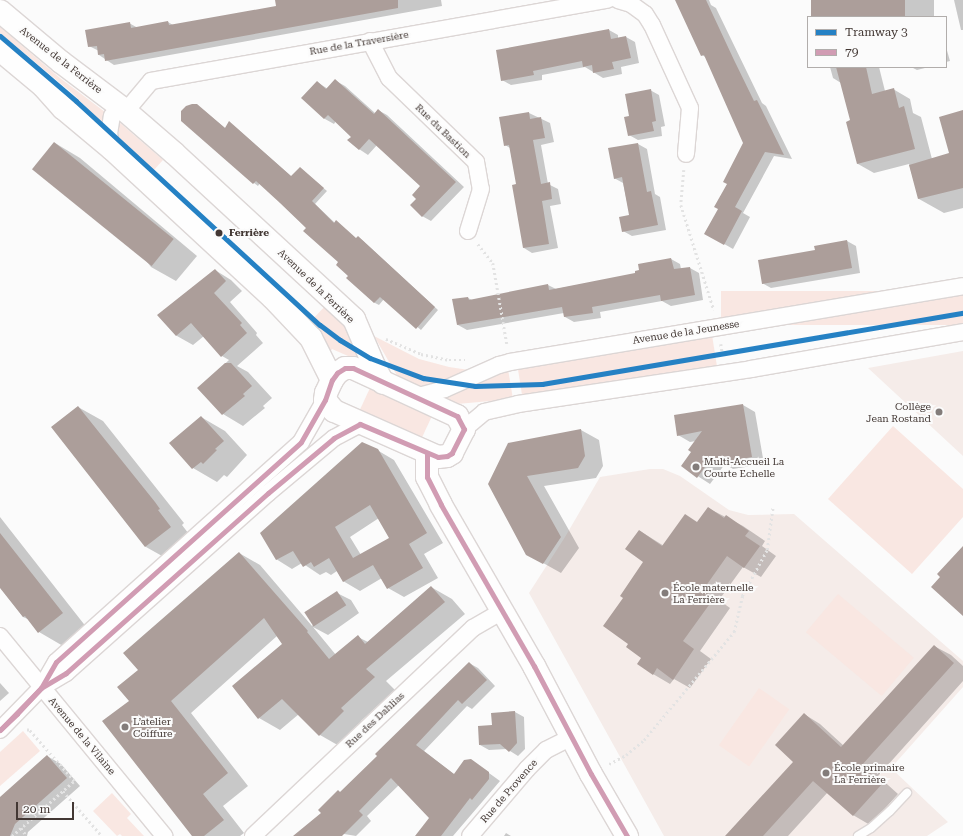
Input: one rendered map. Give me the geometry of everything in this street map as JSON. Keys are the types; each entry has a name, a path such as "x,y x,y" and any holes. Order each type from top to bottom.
{"street":[{"name":"Rue de la Traversière","path":"122,108 131,105 151,81 608,0"},
{"path":"618,0 631,4 645,14 690,108 686,154"},
{"name":"Avenue de la Ferrière","path":"0,11 61,62 122,108 174,153 354,319 383,383"},
{"name":"Rue du Bastion","path":"370,41 389,78 476,162 481,189 468,231"},
{"path":"0,50 42,86 63,108 112,149 273,298 311,338 334,411 360,424 438,457 447,456 452,453 464,429 484,412 518,404 725,373 963,332"},
{"path":"112,149 109,134 112,116 122,108"},
{"name":"Avenue de la Jeunesse","path":"415,397 445,389 505,363 963,286"},
{"path":"5,725 41,688 56,662 301,442 337,373 345,368 353,368 456,416 464,429"},
{"path":"41,688 66,674 268,493 334,438 360,424"},
{"path":"427,453 427,477 441,505 503,611 591,774 627,836"},
{"name":"Rue des Dahlias","path":"253,836 473,628 503,611"},
{"name":"Avenue de la Vilaine","path":"0,636 41,688 65,714 164,836"},
{"name":"Rue de Provence","path":"470,836 527,769 546,750 571,737"}],"lane":[{"path":"858,836 871,828 907,793"}],"path":[{"path":"686,154 681,205 720,327 725,373"},
{"path":"382,338 421,354 449,360 485,360 505,363 493,263 468,231"},
{"path":"591,774 626,755 644,740 734,632 742,596 767,550 773,506"},
{"path":"5,725 29,730 74,781 12,836"},
{"path":"63,791 102,836"},
{"path":"21,828 28,836"}],"shaded area":[{"path":"0,27 60,78 109,115 106,127 72,93 0,33"},
{"path":"119,122 163,160 153,171 119,140"},
{"path":"721,291 963,291 963,325 721,325"},
{"path":"329,302 341,315 371,366 332,349 327,357 309,323"},
{"path":"712,335 717,367 522,397 517,366"},
{"path":"374,336 419,359 449,367 469,370 459,376 431,385 416,387 399,379"},
{"name":"Collège Jean Rostand","path":"963,351 963,456 868,368"},
{"path":"508,369 513,399 457,404 442,398"},
{"path":"370,388 432,417 421,439 359,411"},
{"path":"893,426 963,489 963,517 912,574 828,499"},
{"path":"650,469 663,469 680,476 729,510 748,515 794,514 963,661 963,687 891,768 948,822 927,836 664,836 529,593 565,537 600,477"},
{"path":"838,594 914,658 882,696 806,632"},
{"path":"759,688 789,709 749,767 719,745"},
{"path":"23,731 40,751 0,786 0,752"},
{"path":"112,793 131,814 127,818 144,836 122,836 120,834 117,836 93,811"}],"building":[{"path":"275,0 398,0 398,8 105,61 104,54 98,55 97,46 88,47 85,30 130,22 131,28 168,21 169,25 276,6"},
{"path":"675,0 706,0 754,101 757,100 784,155 765,152 735,207 742,211 724,245 704,234 718,209 714,207 727,184 723,182 743,143 704,55 701,56"},
{"path":"811,0 905,0 905,16 811,16"},
{"path":"609,29 611,39 626,36 631,58 612,62 614,69 593,73 592,65 583,67 582,61 533,71 534,75 501,81 496,50"},
{"path":"836,68 866,68 872,94 894,88 899,108 904,106 915,149 857,164 846,122 850,120"},
{"path":"335,79 374,114 378,109 456,182 422,217 410,205 416,199 412,195 420,186 369,139 359,150 347,140 351,137 328,115 324,119 301,98 317,81 326,89"},
{"path":"651,89 656,121 652,122 654,131 628,136 624,117 629,116 625,94"},
{"path":"197,104 225,128 229,121 291,176 300,167 324,188 312,201 334,223 336,220 356,238 358,236 435,307 416,329 380,297 374,303 346,278 348,276 336,265 338,262 303,231 306,228 280,203 256,181 253,184 181,121 181,111 186,106"},
{"path":"963,110 963,188 918,199 909,165 949,153 939,117"},
{"path":"529,112 530,119 541,117 545,138 533,140 541,184 550,182 552,199 542,201 549,244 523,248 512,185 516,184 509,145 504,146 499,117"},
{"path":"54,142 174,239 152,266 32,169"},
{"path":"638,143 647,192 651,191 658,225 622,232 619,217 629,215 622,177 614,179 608,148"},
{"path":"847,240 852,268 762,284 758,260 815,250 814,246"},
{"path":"671,258 674,269 690,267 695,295 661,301 660,295 592,307 593,313 564,317 562,307 457,325 452,299 468,297 469,300 548,284 549,290 635,273 635,271 639,270 638,264"},
{"path":"215,269 226,281 214,293 242,323 240,325 247,333 221,357 191,323 176,336 157,315"},
{"path":"225,363 231,363 252,386 243,394 245,396 222,415 197,388"},
{"path":"743,404 752,457 720,463 712,457 697,478 681,466 691,452 688,450 702,431 677,436 674,415"},
{"path":"78,406 155,502 160,509 158,510 171,527 145,547 51,427"},
{"path":"201,416 224,441 215,449 217,450 203,464 201,462 192,469 169,443"},
{"path":"581,429 585,456 578,468 527,476 561,537 543,564 526,555 488,484 508,443"},
{"path":"362,442 378,449 427,533 409,544 423,568 387,589 373,565 343,582 329,558 314,567 311,562 303,567 293,551 276,560 260,533","holes":["370,505 389,538 353,558 335,527"]},
{"name":"École maternelle La Ferrière","path":"708,507 724,518 726,515 749,531 745,536 760,546 744,568 727,556 703,590 714,598 683,641 694,649 673,680 657,668 653,675 637,664 641,658 626,647 628,644 603,626 623,598 620,596 643,562 625,549 639,530 662,546 685,514 697,522"},
{"path":"0,533 63,613 38,633 0,588"},
{"path":"963,546 963,616 931,587 940,577 937,574"},
{"path":"239,552 308,631 307,632 329,659 358,635 365,644 431,586 445,602 366,669 375,677 341,708 344,711 319,736 282,699 258,719 232,686 282,644 264,618 171,701 228,773 203,794 224,820 204,836 192,836 102,721 129,701 117,687 138,670 123,653"},
{"path":"337,591 346,605 314,626 304,612"},
{"name":"École primaire La Ferrière","path":"934,645 954,663 862,765 882,784 853,816 813,781 763,836 725,836 793,762 775,745 804,713 841,747"},
{"path":"469,662 487,680 462,704 458,700 416,745 454,774 464,760 471,759 489,772 489,779 472,800 470,798 441,836 415,836 429,818 391,778 359,811 363,815 342,836 293,836 321,813 318,810 338,790 340,792 377,756 375,754"},
{"path":"515,711 517,743 509,752 500,744 479,745 478,726 492,725 491,713"},
{"path":"47,755 67,778 15,824 10,836 0,836 0,797"}],"tram line":[{"name":"3","path":"0,36 76,101 320,325 340,340 370,358 423,378 475,386 542,384 963,313"}],"transit line":[{"name":"79","path":"345,368 353,368 457,416 464,429 452,453 447,456 438,457 360,424 334,438 268,493 66,673 41,688 56,662 301,442 325,400 332,380 337,373 345,368"},
{"name":"79","path":"427,453 427,477 441,505 534,666 591,774 627,836"},
{"name":"79","path":"41,688 17,714 0,730 41,688"}],"place":[{"name":"Ferrière","path":"219,233"},
{"name":"Collège Jean Rostand","path":"939,412"},
{"name":"Multi-Accueil La Courte Echelle","path":"696,467"},
{"name":"École maternelle La Ferrière","path":"665,593"},
{"name":"L’atelier Coiffure","path":"125,727"},
{"name":"École primaire La Ferrière","path":"826,773"}]}
